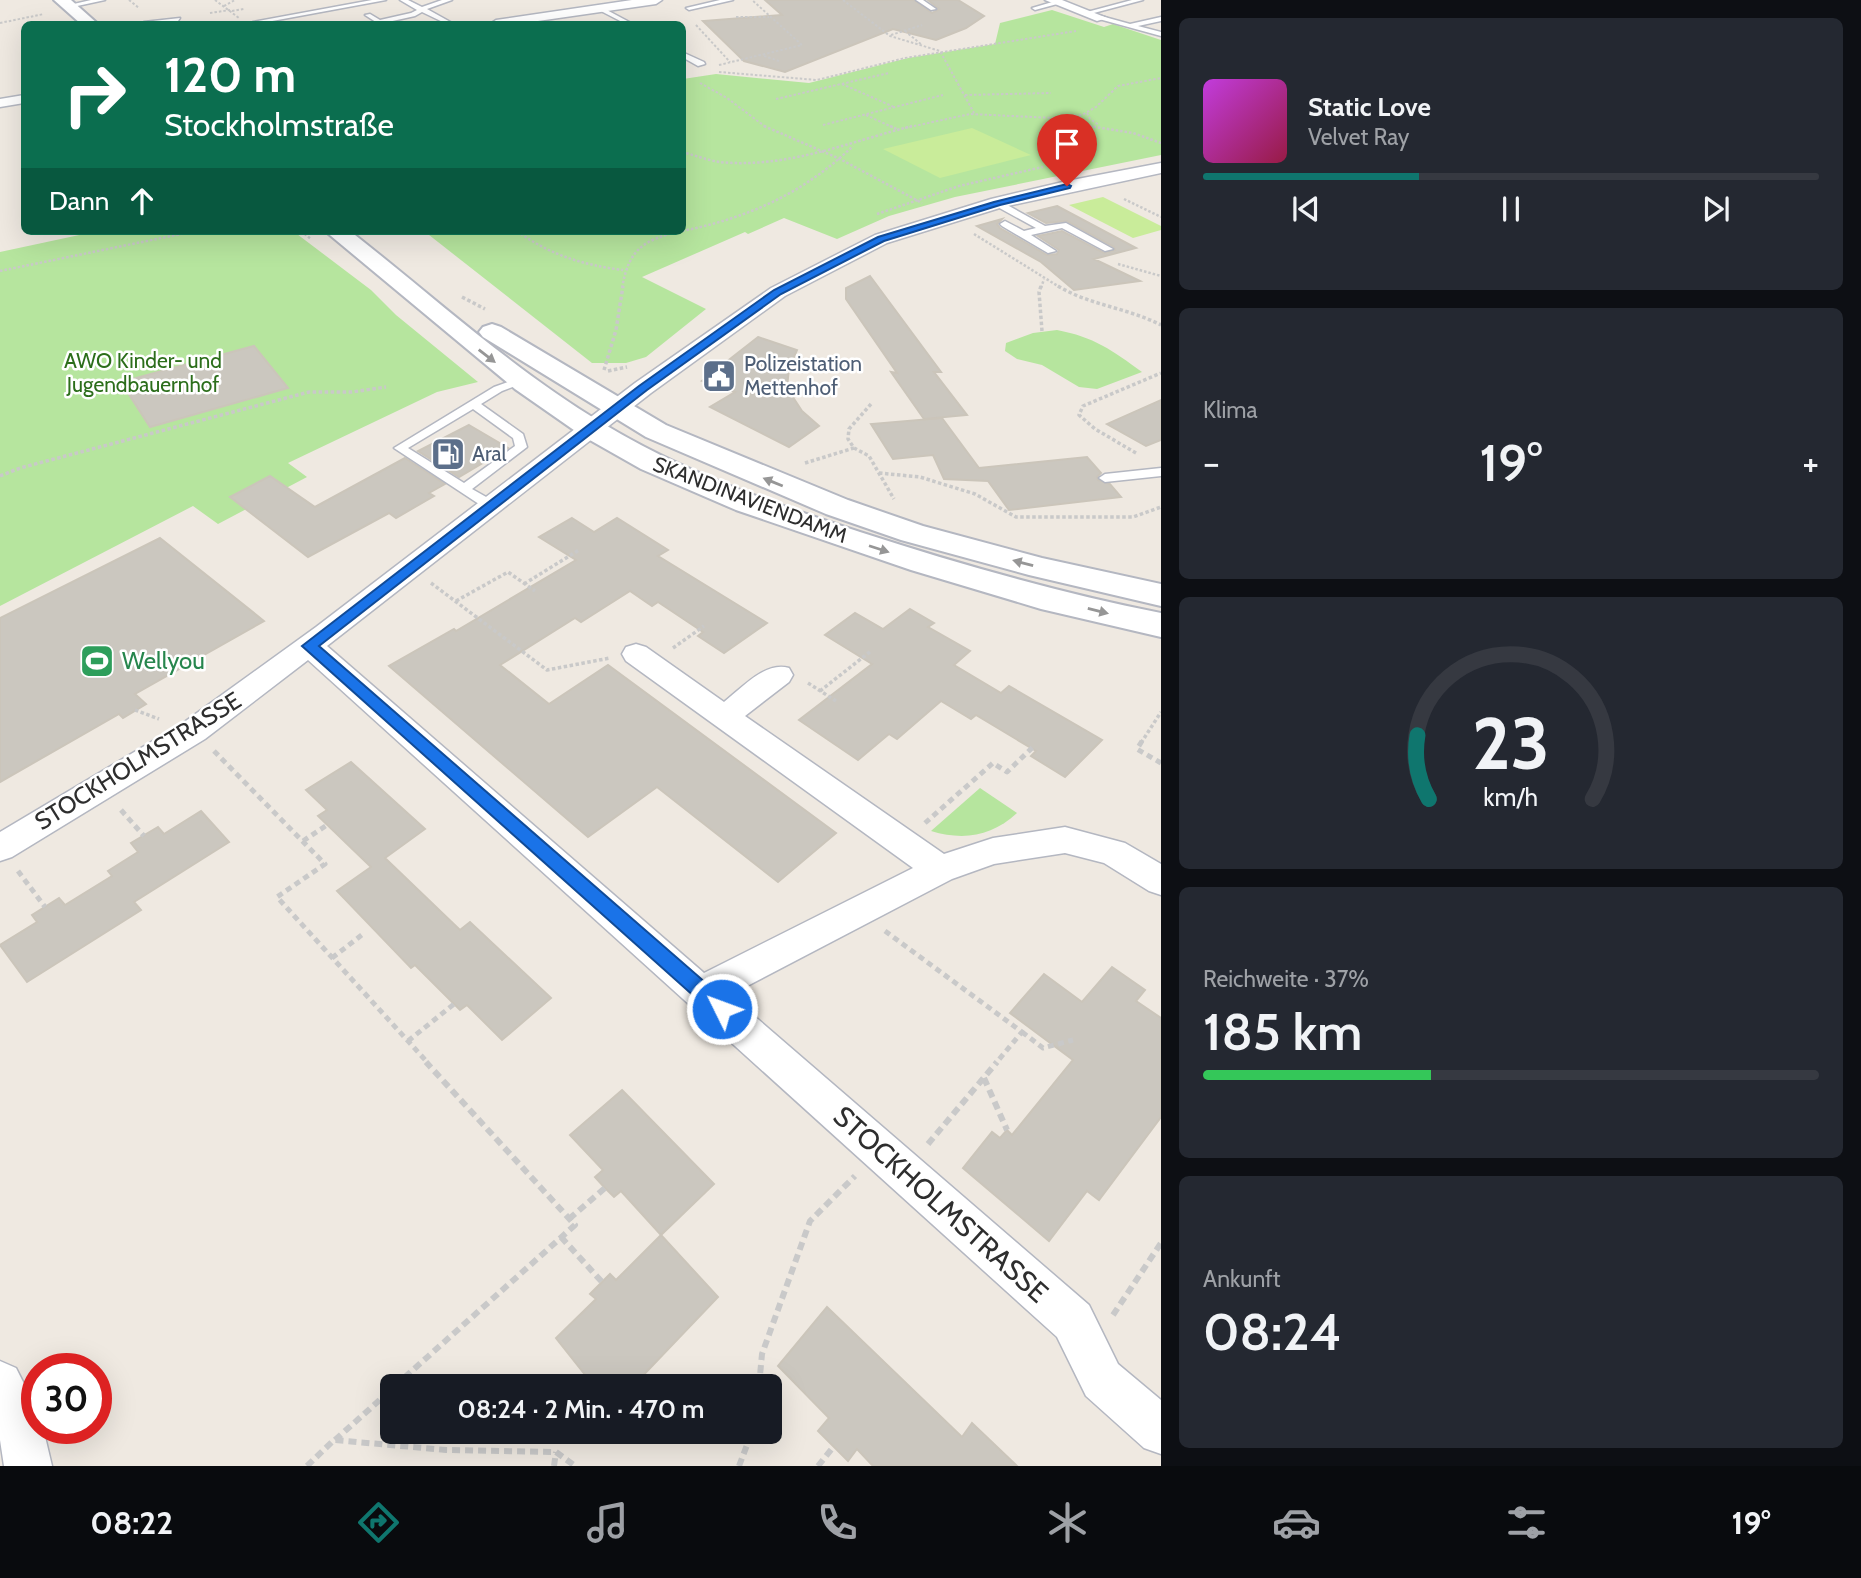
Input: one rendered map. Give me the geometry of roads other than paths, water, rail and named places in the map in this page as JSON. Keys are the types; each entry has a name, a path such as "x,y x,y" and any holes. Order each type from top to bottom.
{"main road":[{"path":"61,6 85,21"},
{"name":"SKANDINAVIENDAMM","path":"341,235 390,272 434,313 519,381 590,429 641,457 696,483 797,521 1027,594 1161,625"},
{"name":"SKANDINAVIENDAMM","path":"390,272 616,409 678,442 872,520 1041,568 1161,595"}],"street":[{"path":"517,21 601,9 625,2 656,0"},
{"path":"1055,1 1096,15"},
{"path":"0,103 21,100"},
{"name":"STOCKHOLMSTRASSE","path":"0,848 194,731 747,311 810,274 881,239 1001,214 1067,186 1161,168"},
{"name":"STOCKHOLMSTRASSE","path":"309,646 1073,1321 1102,1380 1161,1431"},
{"path":"636,654 940,869"},
{"path":"725,716 779,675"},
{"path":"702,991 940,869 993,851 1065,840 1114,852 1161,881"},
{"path":"0,1384 19,1426 28,1454 28,1466"}],"lane":[{"path":"61,6 102,0"},
{"path":"262,21 383,0"},
{"path":"403,0 424,8"},
{"path":"414,0 446,21"},
{"path":"384,21 404,17 449,0"},
{"path":"690,8 730,0"},
{"path":"919,0 933,9"},
{"path":"1096,15 1140,0"},
{"path":"1035,8 1055,1"},
{"path":"389,9 411,21"},
{"path":"601,9 624,21"},
{"path":"368,15 377,21"},
{"path":"1096,15 1161,34"},
{"path":"164,21 178,19"},
{"path":"1132,26 1161,19"},
{"path":"686,56 701,64"},
{"path":"1001,214 1044,229"},
{"path":"1001,214 1023,234 1051,251"},
{"path":"1045,214 1108,249"},
{"path":"1023,234 1063,225"},
{"path":"490,505 400,448 498,388 519,381"},
{"path":"464,489 521,447 519,437 473,404"},
{"path":"1105,478 1157,472"}],"place":[{"name":"Polizeistation Mettenhof","path":"719,376"},
{"name":"Aral","path":"448,454"},
{"name":"Wellyou","path":"97,661"}],"park label":[{"name":"AWO Kinder- und Jugendbauernhof","path":"143,373"}]}
